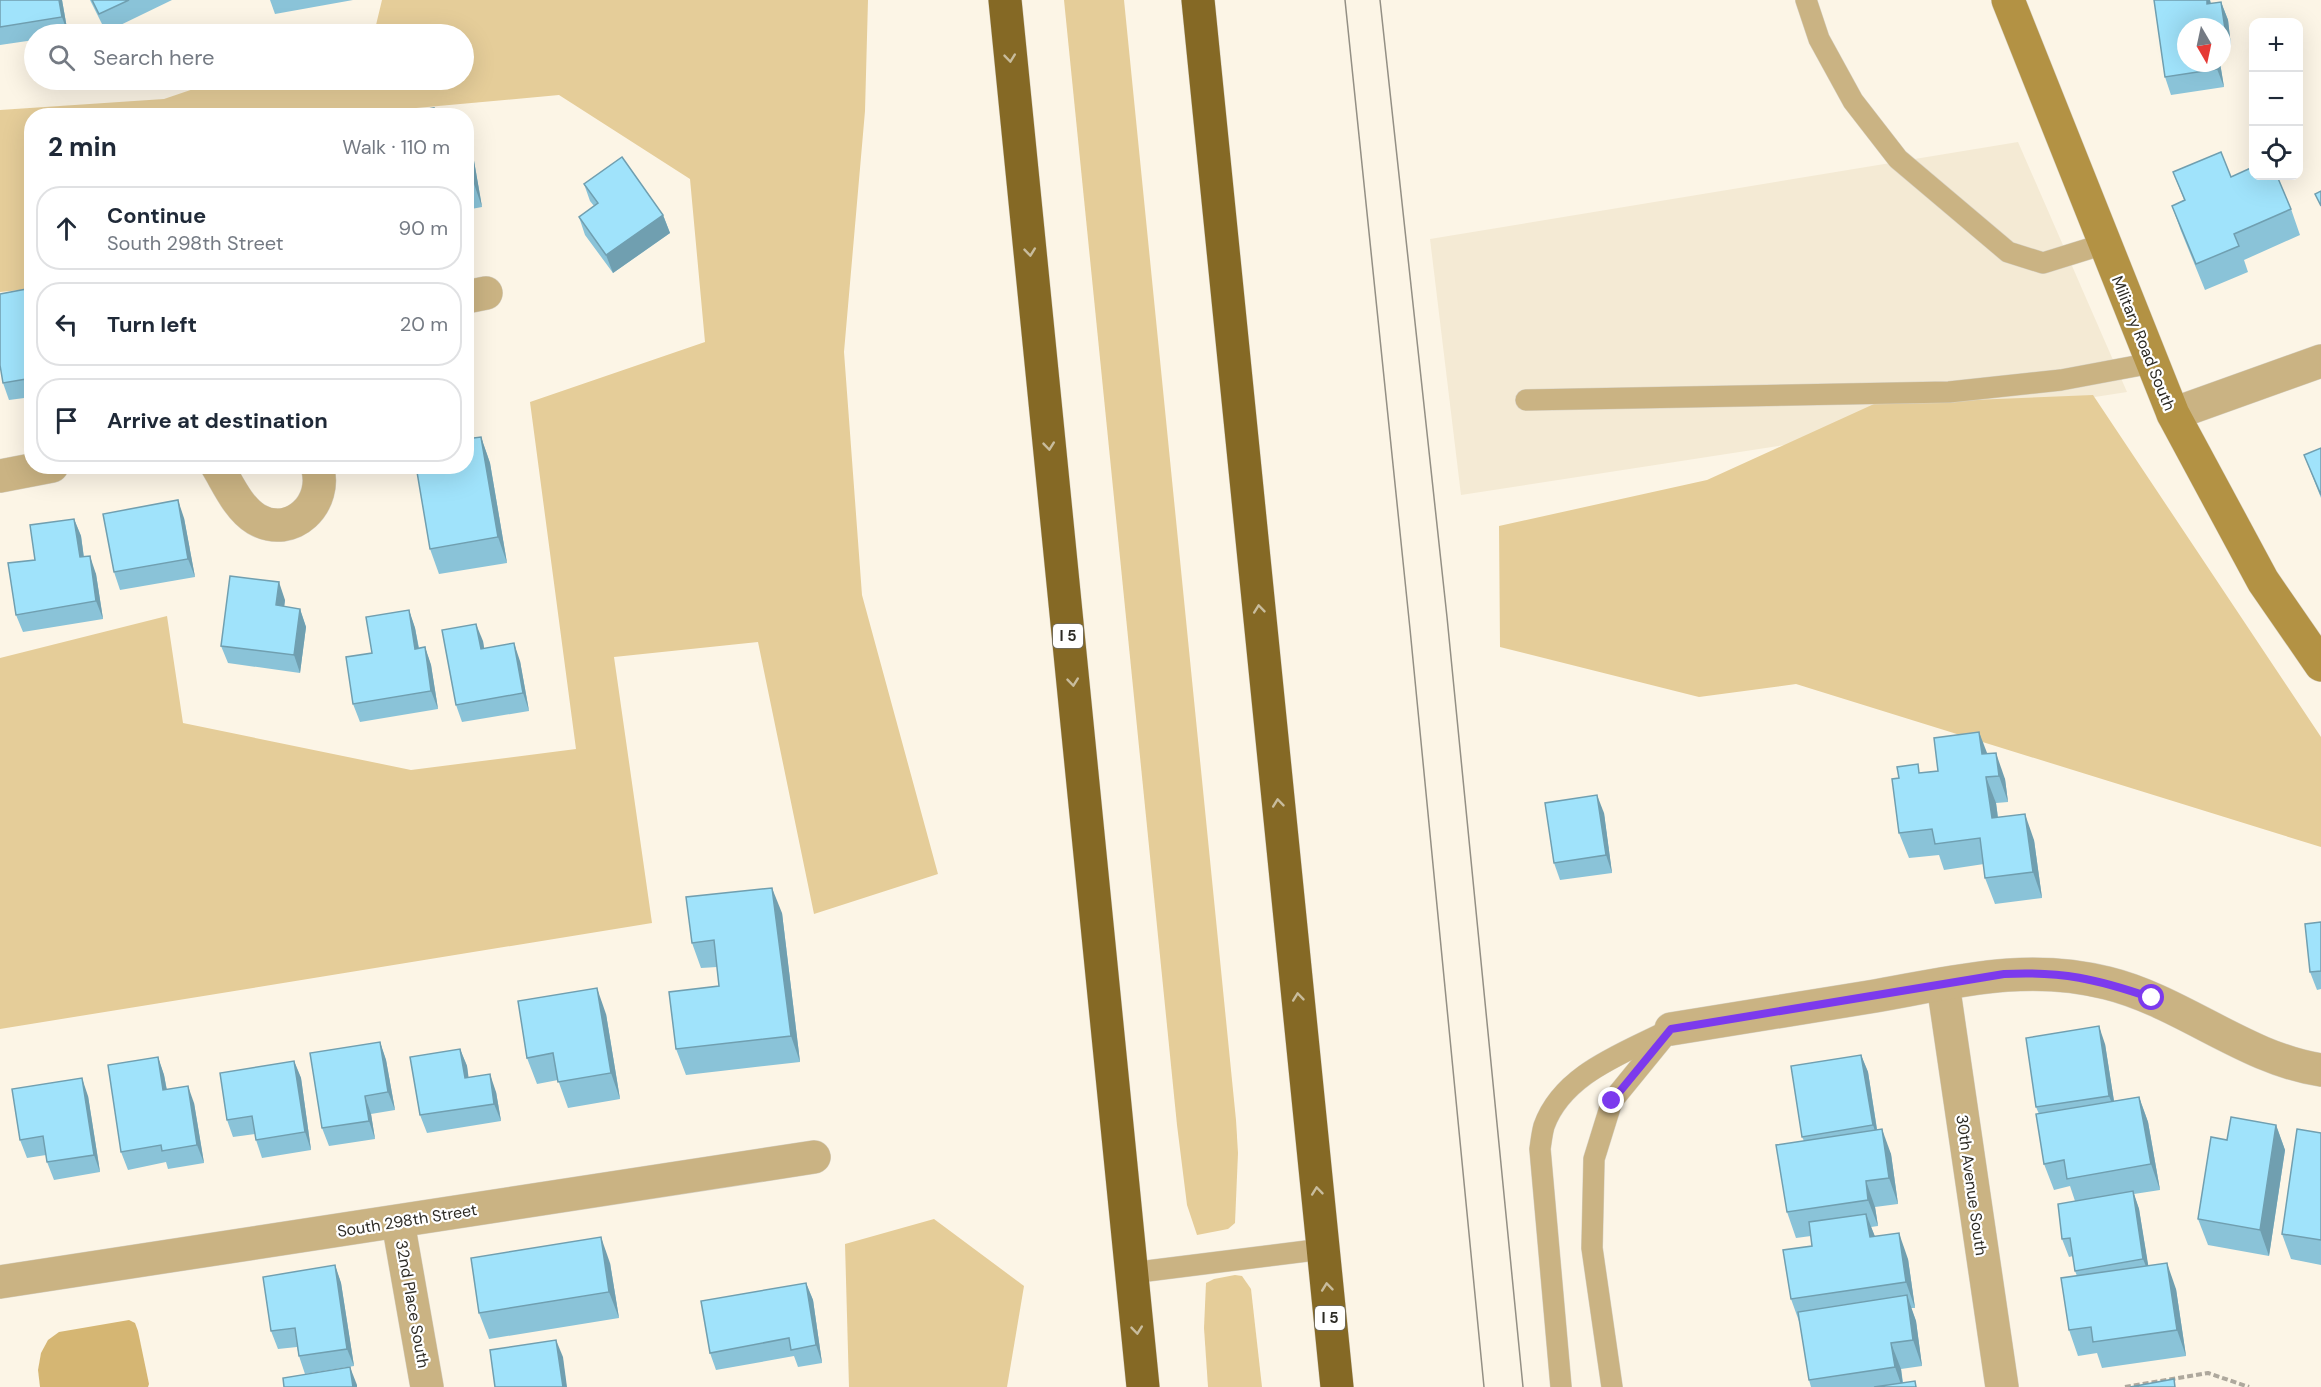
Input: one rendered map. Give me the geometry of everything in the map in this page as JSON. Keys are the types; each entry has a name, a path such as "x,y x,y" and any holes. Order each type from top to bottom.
{"highway":[{"name":"I 5","path":"1005,0 1143,1387"},
{"name":"I 5","path":"1198,0 1337,1387"}],"main road":[{"name":"Military Road South","path":"2008,0 2173,414 2263,581 2321,666"}],"street":[{"path":"2173,414 2321,361"},
{"path":"0,476 24,471"},
{"path":"222,474 247,512 259,520 272,524 293,521 310,509 318,497 318,474"},
{"path":"1671,1029 2004,974 2071,975 2109,983 2152,998 2263,1052 2302,1068 2321,1070"},
{"name":"30th Avenue South","path":"1943,984 2002,1387"},
{"name":"South 298th Street","path":"0,1282 814,1157"},
{"name":"32nd Place South","path":"398,1222 427,1387"}],"lane":[{"path":"1806,0 1819,39 1853,101 1898,159 2008,252 2043,263 2104,244"},
{"path":"1526,400 1949,392 2061,380 2152,363"},
{"path":"1561,1387 1540,1149 1543,1128 1566,1090 1582,1075 1671,1029"},
{"path":"1612,1387 1593,1248 1594,1159 1612,1101 1671,1029"},
{"path":"1131,1273 1323,1249"}],"path":[{"path":"2125,1387 2208,1373 2248,1387"}],"shaded area":[{"path":"382,0 868,0 865,111 844,352 862,595 938,874 814,914 758,642 614,657 652,923 0,1029 0,658 167,616 183,723 411,770 576,749 530,402 705,342 690,179 559,95 416,108 30,108 164,99 191,90 474,90 474,24 376,24"},
{"path":"1064,0 1124,0 1238,1153 1235,1223 1228,1229 1197,1235 1187,1205 1177,1125"},
{"path":"24,108 24,290 0,292 0,110"},
{"path":"2018,142 2127,392 1461,495 1430,239"},
{"path":"2093,395 2321,737 2321,847 1796,684 1699,697 1500,647 1499,526 1707,480 1874,404"},
{"path":"934,1219 1024,1286 1007,1387 849,1387 845,1244"},
{"path":"1235,1275 1242,1276 1251,1289 1262,1387 1208,1387 1204,1328 1206,1283"},
{"path":"129,1320 135,1323 138,1331 148,1387 40,1387 38,1370 41,1353 48,1340 59,1332"}],"building":[{"path":"0,0 59,0 62,17 0,27"},
{"path":"92,0 129,0 99,14"},
{"path":"2154,0 2207,0 2207,4 2221,2 2223,18 2177,18 2177,72 2198,72 2165,77"},
{"path":"2221,152 2231,177 2249,169 2249,180 2279,180 2291,209 2234,234 2239,246 2196,264 2172,206 2185,200 2173,172"},
{"path":"622,157 663,215 606,255 579,217 598,203 584,184"},
{"path":"2321,191 2321,206 2315,194"},
{"path":"24,290 24,379 3,383 0,365 0,294"},
{"path":"481,437 498,537 430,549 417,474 474,474 474,438"},
{"path":"2321,448 2321,495 2304,455"},
{"path":"178,500 188,559 114,572 103,514"},
{"path":"74,519 80,557 90,556 96,601 16,615 8,563 35,560 30,525"},
{"path":"230,576 279,582 276,605 300,609 294,655 221,646"},
{"path":"409,610 415,649 425,647 431,691 353,704 346,657 372,653 366,617"},
{"path":"476,624 481,649 514,643 523,693 456,705 442,630"},
{"path":"1979,732 1982,754 1996,753 1999,776 1986,777 1992,818 2025,814 2033,872 1985,878 1980,838 1935,844 1932,829 1899,833 1892,779 1899,778 1897,767 1918,764 1919,773 1938,771 1934,738"},
{"path":"1597,795 1606,855 1554,863 1545,803"},
{"path":"772,888 791,1036 676,1049 669,992 719,986 714,940 692,943 686,897"},
{"path":"2321,922 2321,971 2310,972 2305,924"},
{"path":"597,988 611,1073 558,1082 553,1053 527,1058 518,1001"},
{"path":"2099,1026 2109,1096 2036,1107 2026,1038"},
{"path":"380,1042 388,1092 365,1096 369,1121 322,1128 310,1053"},
{"path":"460,1049 465,1078 490,1074 494,1104 420,1115 410,1057"},
{"path":"1861,1055 1873,1125 1802,1137 1791,1066"},
{"path":"158,1057 163,1090 188,1086 197,1145 162,1151 161,1145 121,1152 108,1065"},
{"path":"294,1061 305,1132 256,1140 252,1116 227,1120 220,1073"},
{"path":"82,1078 94,1155 47,1162 43,1136 20,1140 12,1089"},
{"path":"2139,1097 2151,1164 2067,1179 2064,1160 2044,1164 2036,1114"},
{"path":"2231,1117 2276,1125 2260,1230 2198,1219 2211,1137 2227,1140"},
{"path":"1882,1129 1889,1178 1866,1181 1868,1200 1787,1212 1776,1145"},
{"path":"2297,1129 2321,1133 2321,1240 2282,1234"},
{"path":"2133,1191 2143,1259 2075,1271 2070,1238 2062,1239 2058,1204"},
{"path":"1866,1214 1870,1237 1899,1233 1906,1282 1791,1299 1783,1250 1812,1246 1809,1222"},
{"path":"601,1237 609,1292 479,1313 471,1258"},
{"path":"2167,1263 2177,1330 2093,1342 2091,1327 2069,1330 2061,1278"},
{"path":"335,1265 347,1349 299,1356 295,1328 271,1331 263,1277"},
{"path":"806,1283 816,1345 791,1350 789,1338 710,1353 701,1301"},
{"path":"1907,1295 1913,1340 1891,1343 1895,1367 1809,1380 1798,1312"},
{"path":"556,1340 563,1387 495,1387 490,1350"},
{"path":"350,1367 353,1387 284,1387 283,1378"},
{"path":"2174,1379 2175,1387 2130,1387"},
{"path":"1915,1381 1916,1387 1874,1387"}],"tram line":[{"path":"1345,0 1410,629 1484,1387"},
{"path":"1380,0 1447,617 1523,1387"}],"route":[{"path":"1612,1101 1671,1029 2004,974 2071,975 2109,983 2152,998"}]}
